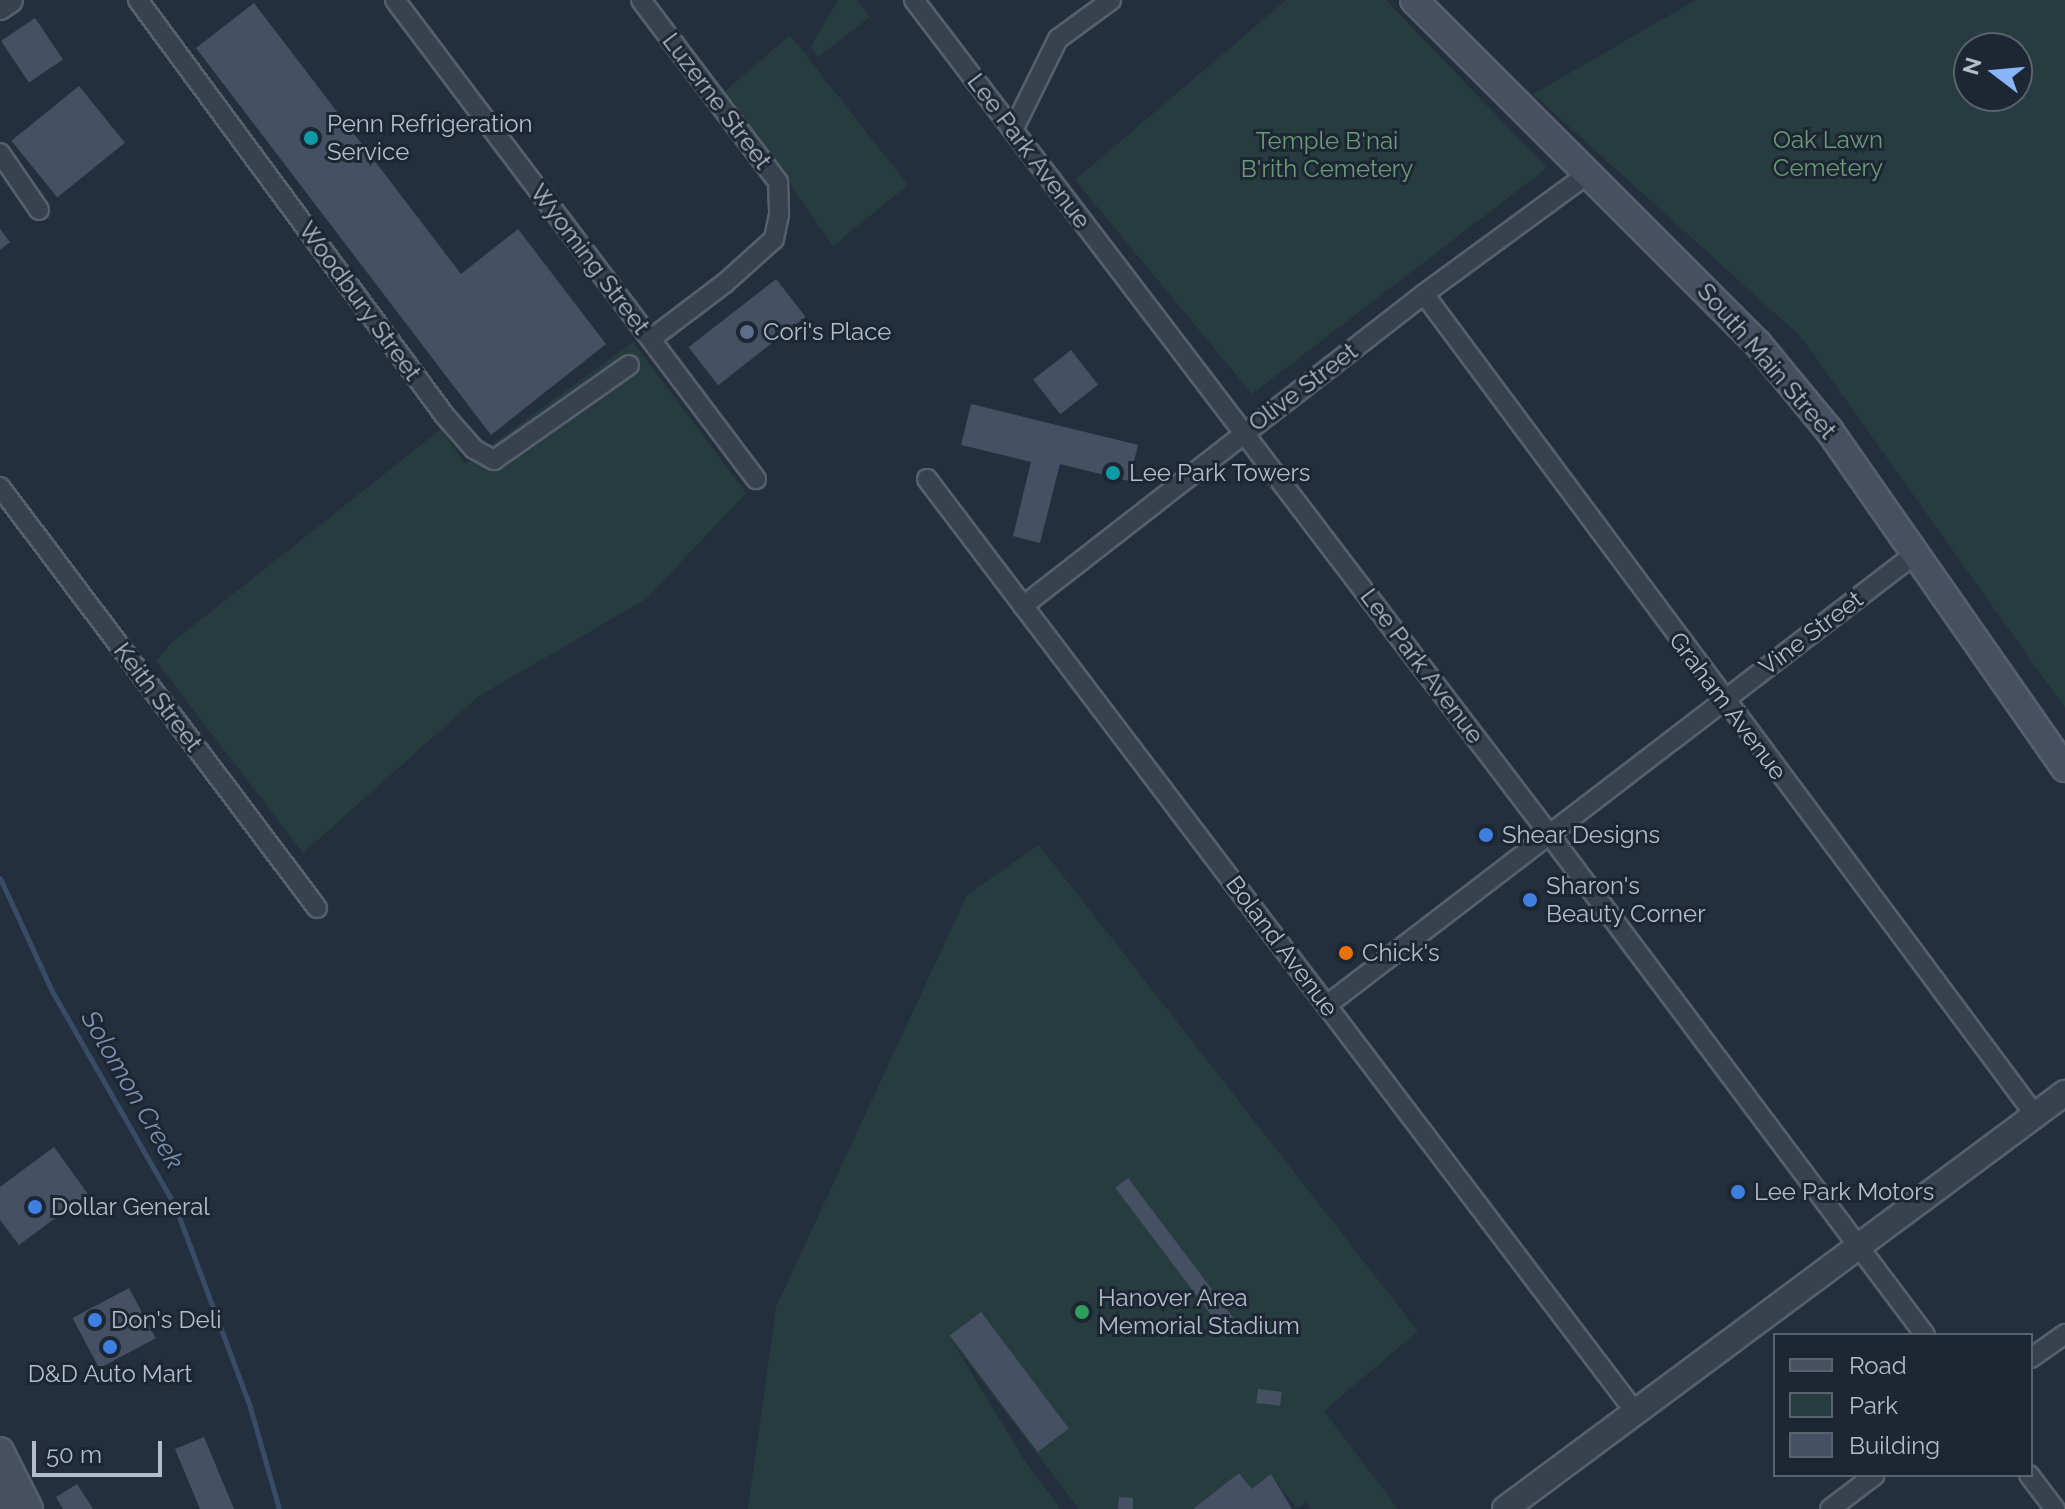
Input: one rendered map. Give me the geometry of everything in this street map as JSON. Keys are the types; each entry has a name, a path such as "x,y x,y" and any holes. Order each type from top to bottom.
{"main road":[{"name":"South Main Street","path":"1418,1 1758,344 1829,430 2065,768"},
{"path":"0,1451 29,1509"},
{"path":"0,1495 7,1509"}],"street":[{"path":"0,7 10,0"},
{"name":"Woodbury Street","path":"138,0 445,416 474,449 494,460 629,365"},
{"name":"Wyoming Street","path":"395,0 756,479"},
{"name":"Luzerne Street","path":"641,0 778,182 779,215 774,239 725,283 651,339"},
{"name":"Lee Park Avenue","path":"914,0 1245,432 1924,1333"},
{"path":"1013,130 1058,39 1111,0"},
{"path":"0,153 39,210"},
{"name":"Olive Street","path":"1023,606 1424,294 1588,174"},
{"name":"Graham Avenue","path":"1424,294 1723,701 2035,1115"},
{"name":"Boland Avenue","path":"927,479 1636,1413"},
{"name":"Keith Street","path":"0,487 317,908"},
{"name":"Vine Street","path":"1327,1005 1915,554"},
{"path":"1517,1505 1858,1243 2065,1093"},
{"path":"2033,1357 2065,1334"},
{"path":"1830,1509 1872,1477"},
{"path":"2031,1477 2055,1509"}],"green space":[{"path":"838,0 857,0 870,17 818,57 811,46"},
{"name":"Temple B'nai B'rith Cemetery","path":"1286,0 1386,0 1547,168 1252,394 1075,180"},
{"name":"Oak Lawn Cemetery","path":"1696,0 2065,0 2065,708 1801,337 1533,94"},
{"path":"790,35 908,185 833,246 725,91"},
{"path":"633,342 746,493 646,599 479,696 303,853 156,661 169,645 441,429 465,464"},
{"path":"1039,845 1418,1331 1324,1411 1398,1509 1312,1509 1306,1502 1297,1509 1271,1475 1252,1489 1239,1473 1193,1509 1079,1509 954,1344 1026,1463 1061,1509 748,1509 776,1307 967,895"}],"building":[{"name":"Penn Refrigeration Service","path":"254,3 461,274 518,229 606,344 491,435 196,48"},
{"path":"35,18 63,59 29,82 1,41"},
{"path":"79,86 125,143 57,197 11,141"},
{"path":"0,229 10,242 0,250"},
{"path":"776,279 806,317 718,385 689,347"},
{"path":"1071,350 1098,385 1060,414 1033,380"},
{"name":"Lee Park Towers","path":"971,404 1138,445 1129,481 1060,464 1040,543 1013,536 1031,462 961,445"},
{"name":"Dollar General","path":"54,1147 88,1194 19,1245 0,1220 0,1187"},
{"path":"1128,1178 1233,1318 1221,1327 1115,1188"},
{"path":"129,1288 156,1338 99,1368 72,1318"},
{"path":"981,1312 1069,1429 1038,1452 950,1335"},
{"path":"1258,1389 1282,1392 1280,1406 1256,1403"},
{"path":"204,1437 234,1509 200,1509 175,1449"},
{"path":"1239,1473 1252,1489 1271,1474 1292,1509 1193,1509"},
{"path":"77,1484 93,1509 63,1509 56,1497"},
{"path":"1119,1497 1133,1498 1133,1509 1118,1509"}],"waterway":[{"name":"Solomon Creek","path":"0,878 52,991 175,1206 250,1407 279,1509"}],"place":[{"name":"Penn Refrigeration Service","path":"311,138"},
{"name":"Cori's Place","path":"747,332"},
{"name":"Lee Park Towers","path":"1113,473"},
{"name":"Shear Designs","path":"1486,835"},
{"name":"Sharon's Beauty Corner","path":"1530,900"},
{"name":"Chick's","path":"1346,953"},
{"name":"Lee Park Motors","path":"1738,1192"},
{"name":"Dollar General","path":"35,1207"},
{"name":"Hanover Area Memorial Stadium","path":"1082,1312"},
{"name":"Don's Deli","path":"95,1320"},
{"name":"D&D Auto Mart","path":"110,1347"}]}
